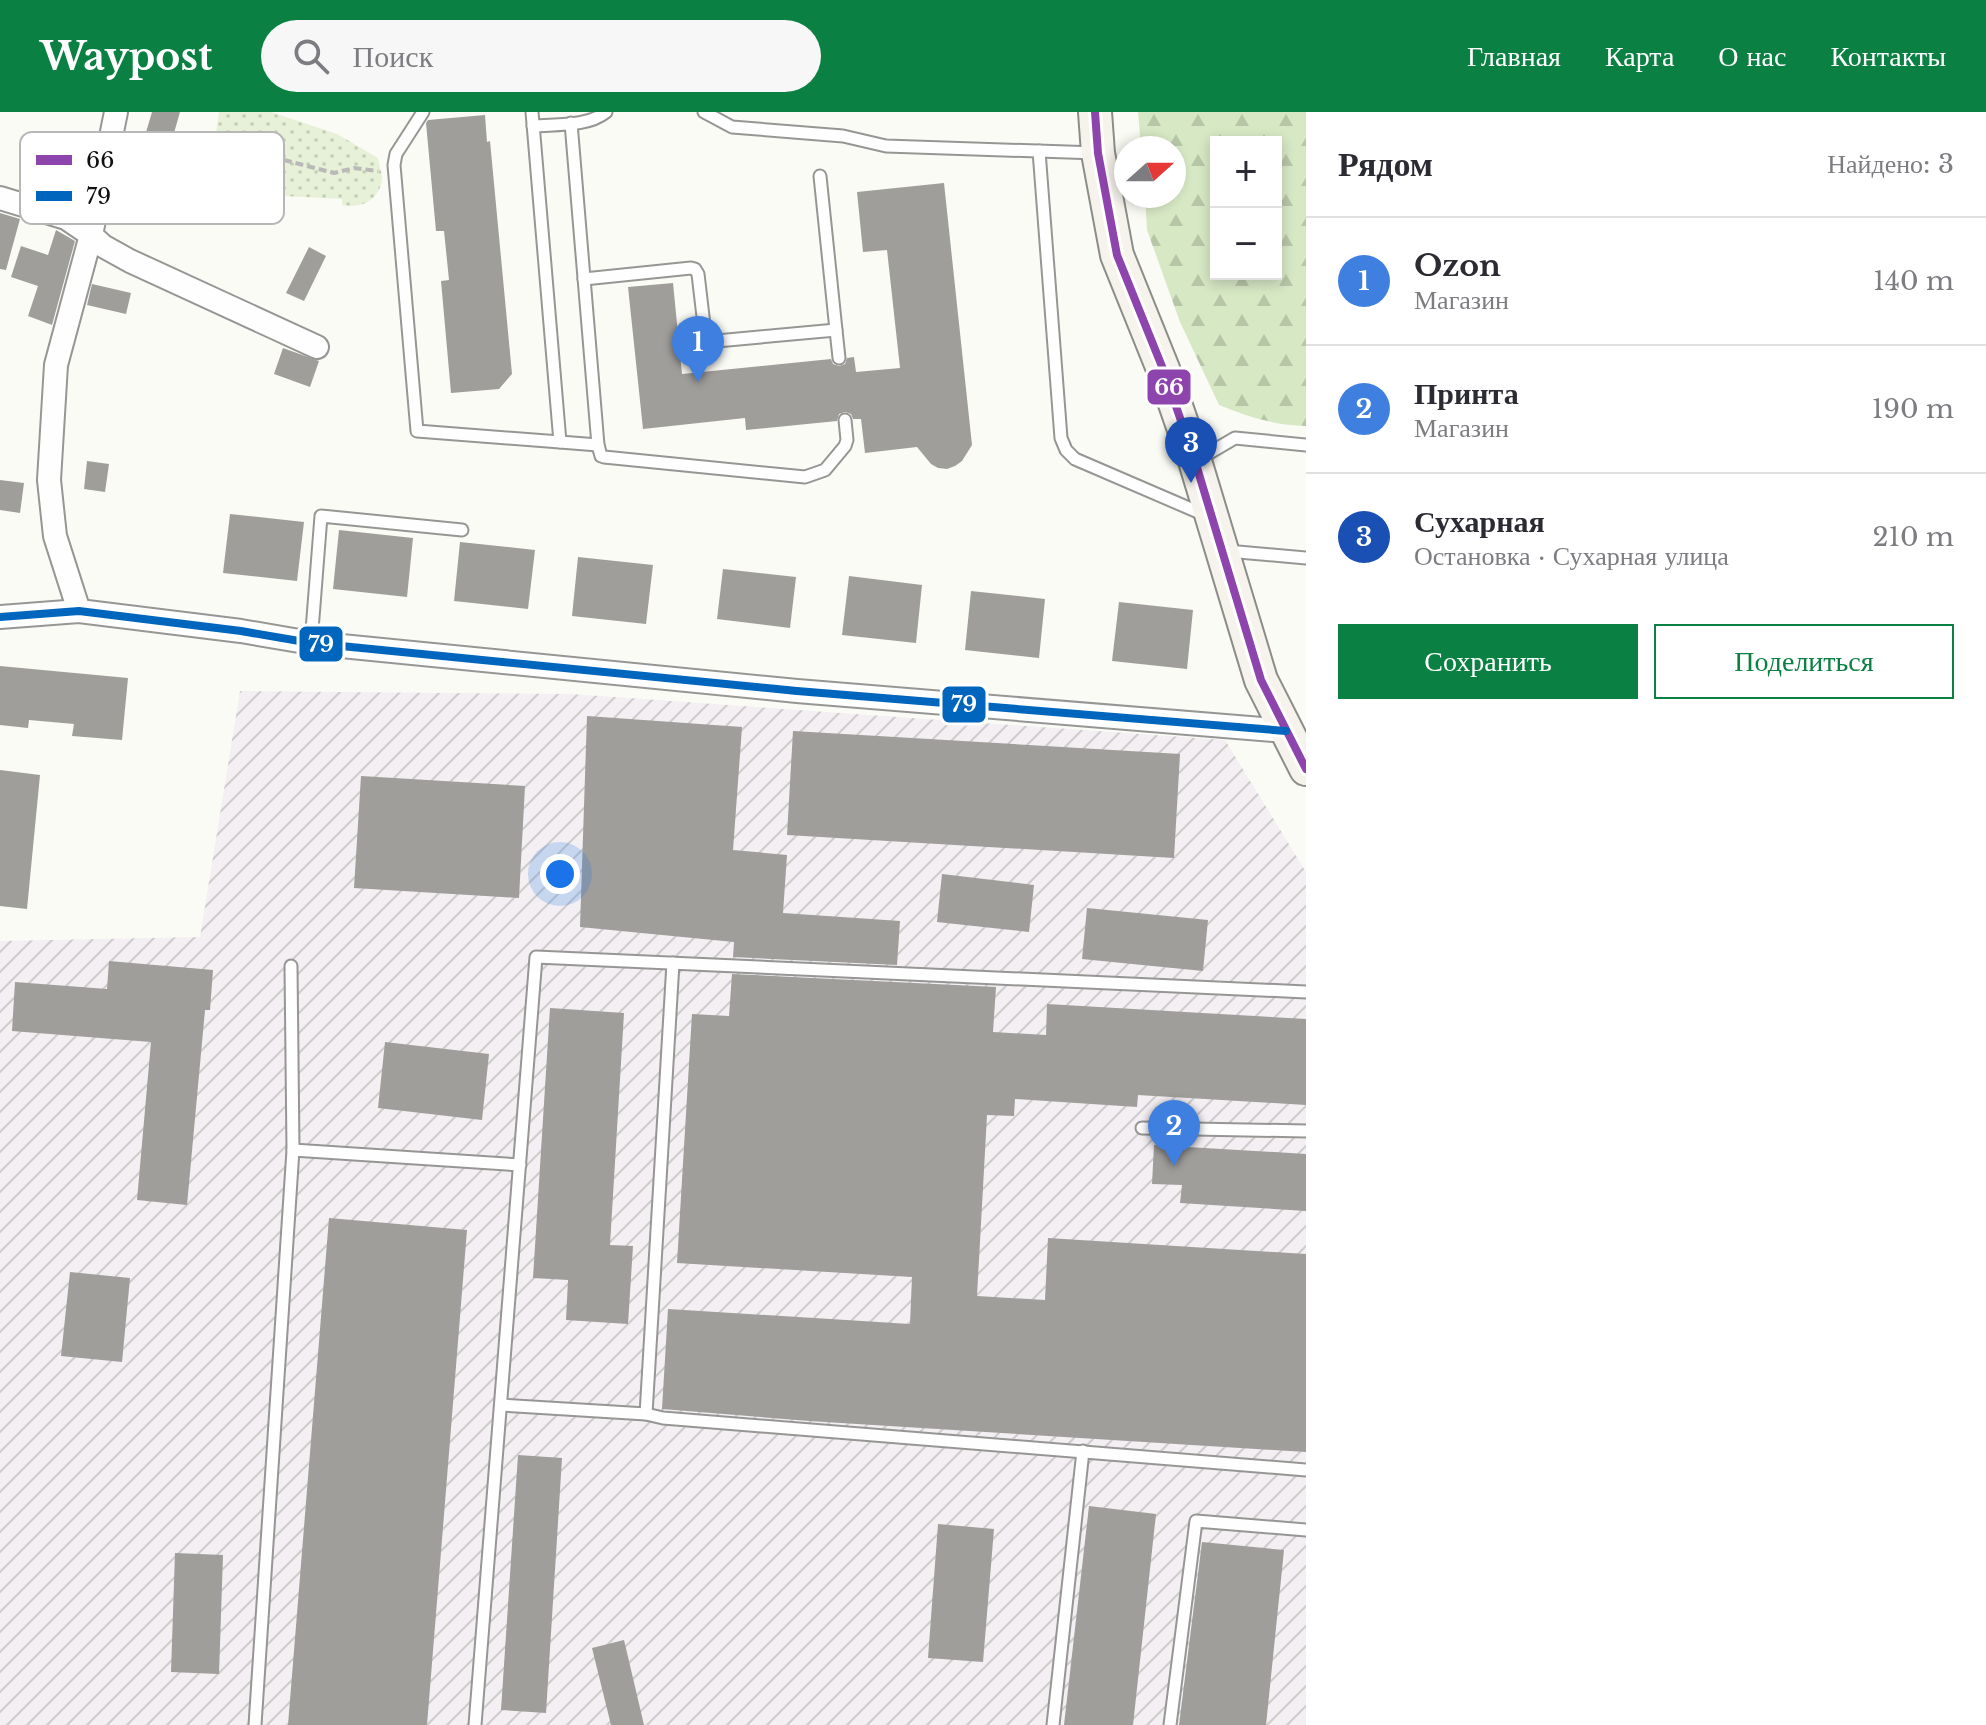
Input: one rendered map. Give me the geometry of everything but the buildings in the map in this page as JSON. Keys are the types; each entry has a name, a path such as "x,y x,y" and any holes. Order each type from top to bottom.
{"street":[{"path":"112,132 116,112"},
{"path":"1093,125 1117,255 1163,369 1195,461 1261,680 1306,769"},
{"path":"0,198 20,204"},
{"path":"75,224 103,246 130,261 317,347"},
{"path":"79,611 55,536 49,480 56,365 93,224"},
{"path":"0,617 79,611 311,643 797,691 1286,731"}],"lane":[{"path":"423,112 396,154 394,165 417,431 598,445"},
{"path":"532,112 560,442"},
{"path":"533,126 594,120 606,112"},
{"path":"704,112 732,127 843,136 886,146 1039,151 1093,125"},
{"path":"571,123 599,452 604,457 805,477 825,470 845,446 845,420"},
{"path":"1039,151 1061,438 1066,450 1075,459 1213,519"},
{"path":"820,176 839,358"},
{"path":"584,279 695,269 704,339 709,343 836,330"},
{"path":"1195,461 1235,438 1306,445"},
{"path":"311,643 321,516 462,530"},
{"path":"1223,551 1306,558"},
{"path":"475,1725 536,957 1306,992"},
{"path":"646,1414 673,963"},
{"path":"255,1725 293,1150 291,966"},
{"path":"1142,1128 1306,1131"},
{"path":"293,1150 520,1165"},
{"path":"501,1405 646,1414 663,1418 1306,1470"},
{"path":"1053,1725 1083,1451"},
{"path":"1170,1725 1196,1521 1306,1530"}],"path":[{"path":"284,160 334,173 365,168 395,179"}],"shaded area":[{"path":"240,691 571,694 1225,740 1306,872 1306,1725 0,1725 0,941 200,937"}],"green space":[{"path":"219,112 271,112 337,134 378,158 382,179 378,192 356,206 342,205 342,199 284,196 284,132 216,132"},
{"path":"1138,112 1306,112 1306,426 1261,420 1219,405 1180,322 1147,230 1146,208 1186,208 1186,136 1140,136"}],"transit line":[{"name":"66","path":"1095,112 1098,153 1117,255 1163,369 1195,461 1261,680 1306,769"},
{"name":"79","path":"0,617 79,611 311,643 797,691 1286,731"}],"place":[{"name":"Ozon","path":"698,382"},
{"name":"Сухарная","path":"1191,483"},
{"name":"Принта","path":"1174,1166"}]}
